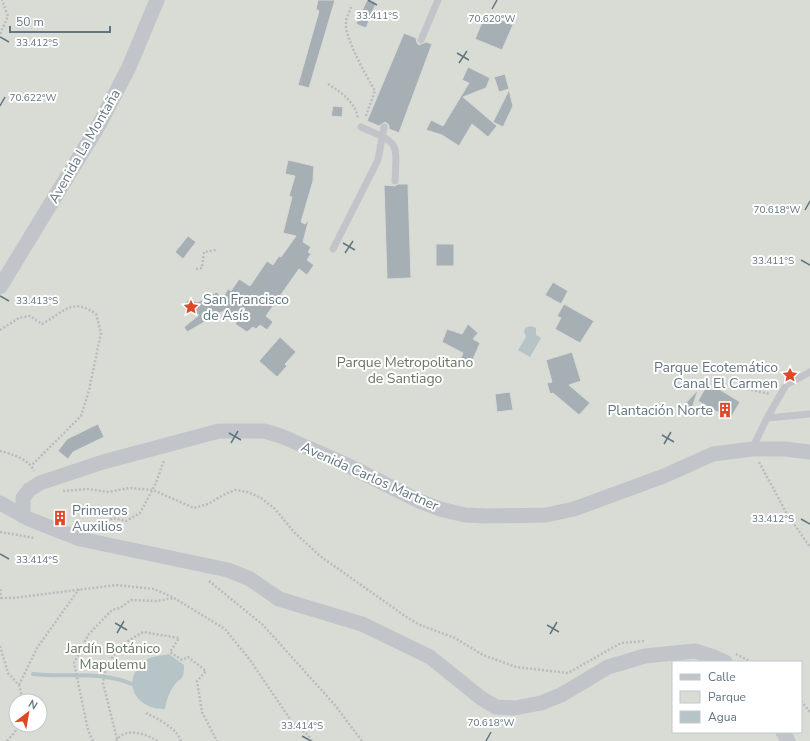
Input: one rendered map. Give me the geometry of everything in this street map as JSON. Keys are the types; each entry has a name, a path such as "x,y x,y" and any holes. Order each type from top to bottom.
{"street":[{"name":"Avenida La Montaña","path":"0,287 100,123 128,67 157,0"},
{"name":"Avenida Carlos Martner","path":"23,516 23,498 29,490 40,484 103,462 220,431 264,431 281,436 345,464 419,501 440,509 486,516 546,515 574,509 664,476 713,454 752,449 810,452"},
{"path":"0,503 23,516 80,539 228,570 250,579 279,599 362,624 430,657 482,698 496,706 515,708 541,703 561,696 608,667 645,656 695,651 714,656 727,657"}],"lane":[{"path":"421,40 438,0"},
{"path":"361,127 393,142 396,150 395,181"},
{"path":"333,249 378,160 384,127"},
{"path":"752,449 767,418 786,385 810,372"},
{"path":"767,418 810,414"}],"path":[{"path":"0,34 8,16 2,0"},
{"path":"351,7 346,22 349,37 357,58 375,91 361,127"},
{"path":"328,84 338,90 357,108 361,127"},
{"path":"196,269 202,268 204,252 216,250"},
{"path":"0,330 19,318 30,316 42,324 68,307 85,306 96,314 101,333 89,390 81,416 32,465"},
{"path":"716,382 780,396"},
{"path":"752,449 787,514 810,547"},
{"path":"0,451 13,454 32,465 40,484"},
{"path":"80,539 95,525 113,518 126,521 140,513 153,490 161,464 166,457"},
{"path":"61,491 88,489 108,492 130,488 153,490 194,508 208,504 235,490 248,492 261,498 275,509 294,532 320,556 405,616 420,625 455,638 483,655 516,667 568,673 622,643 650,641"},
{"path":"0,532 6,533"},
{"path":"207,578 263,625 334,704 362,741"},
{"path":"1,589 0,598 13,598 116,585 154,589 174,598 225,629 250,660 292,722 308,734 312,741"},
{"path":"19,685 37,648 79,589"},
{"path":"93,741 88,730 74,663 88,635 112,610 120,608 131,600 157,601 174,598"},
{"path":"158,741 133,733 128,733 116,740 103,683 106,667 120,646 143,632 179,638 170,652 182,660 188,657 206,671 197,681 199,697 202,712 217,741"},
{"path":"0,646 8,673 19,685 21,693"},
{"path":"727,657 746,661"},
{"path":"802,702 810,712"},
{"path":"146,712 161,721 179,736 181,741"},
{"path":"7,741 14,733"}],"green space":[{"name":"Parque Metropolitano de Santiago","path":"0,0 810,0 810,741 0,741"}],"water":[{"path":"531,326 536,328 536,335 541,338 530,357 518,350 526,337 524,332 525,328"},
{"path":"169,654 184,665 183,677 172,689 165,709 155,708 147,705 135,694 132,686 133,678 136,670 149,658"}],"building":[{"path":"318,0 335,0 309,88 298,85 319,11 316,9"},
{"path":"367,0 376,3 366,28 356,24"},
{"path":"486,13 513,25 502,50 475,39"},
{"path":"404,33 416,38 419,45 426,42 432,44 399,133 389,129 389,125 385,122 379,126 367,121"},
{"path":"468,67 490,78 486,88 463,97 497,126 488,137 472,124 459,146 442,135 426,130 431,120 443,126 469,83 462,80"},
{"path":"505,74 509,89 499,92 494,77"},
{"path":"509,90 513,106 503,127 493,122"},
{"path":"333,106 343,107 342,117 331,116"},
{"path":"288,160 314,166 313,181 301,222 305,224 309,219 303,242 311,247 308,252 311,254 307,260 314,265 307,275 299,269 266,316 273,322 267,330 260,325 256,329 253,327 247,332 235,324 238,320 225,310 187,332 184,327 199,315 185,311 187,300 198,302 217,292 222,299 228,289 231,291 239,279 250,286 267,261 273,265 279,256 281,257 296,236 283,233 292,197 289,196 295,176 285,174"},
{"path":"398,184 408,184 411,278 387,279 384,185 395,186"},
{"path":"188,236 196,242 183,259 175,252"},
{"path":"436,244 454,244 454,266 436,266"},
{"path":"553,282 568,291 561,304 545,295"},
{"path":"564,304 594,321 580,343 555,329 561,318 557,316"},
{"path":"468,324 478,333 473,339 480,343 471,364 460,360 463,353 442,342 447,329 462,334"},
{"path":"280,337 296,352 285,364 287,366 277,377 259,361"},
{"path":"572,352 581,381 569,385 590,403 579,415 553,393 550,394 547,383 552,382 546,360"},
{"name":"Plantación Norte","path":"714,386 740,402 730,419 698,401 706,387 712,390"},
{"path":"698,390 689,417 681,413 682,407"},
{"path":"510,392 513,410 497,412 495,394"},
{"path":"98,424 104,437 73,452 68,459 58,451 67,439"}],"waterway":[{"path":"33,674 108,677 132,684"}],"place":[{"name":"San Francisco de Asís","path":"191,307"},
{"name":"Parque Ecotemático Canal El Carmen","path":"790,375"},
{"name":"Plantación Norte","path":"725,410"},
{"name":"Primeros Auxilios","path":"60,518"}],"park label":[{"name":"Jardín Botánico Mapulemu","path":"113,656"}]}
